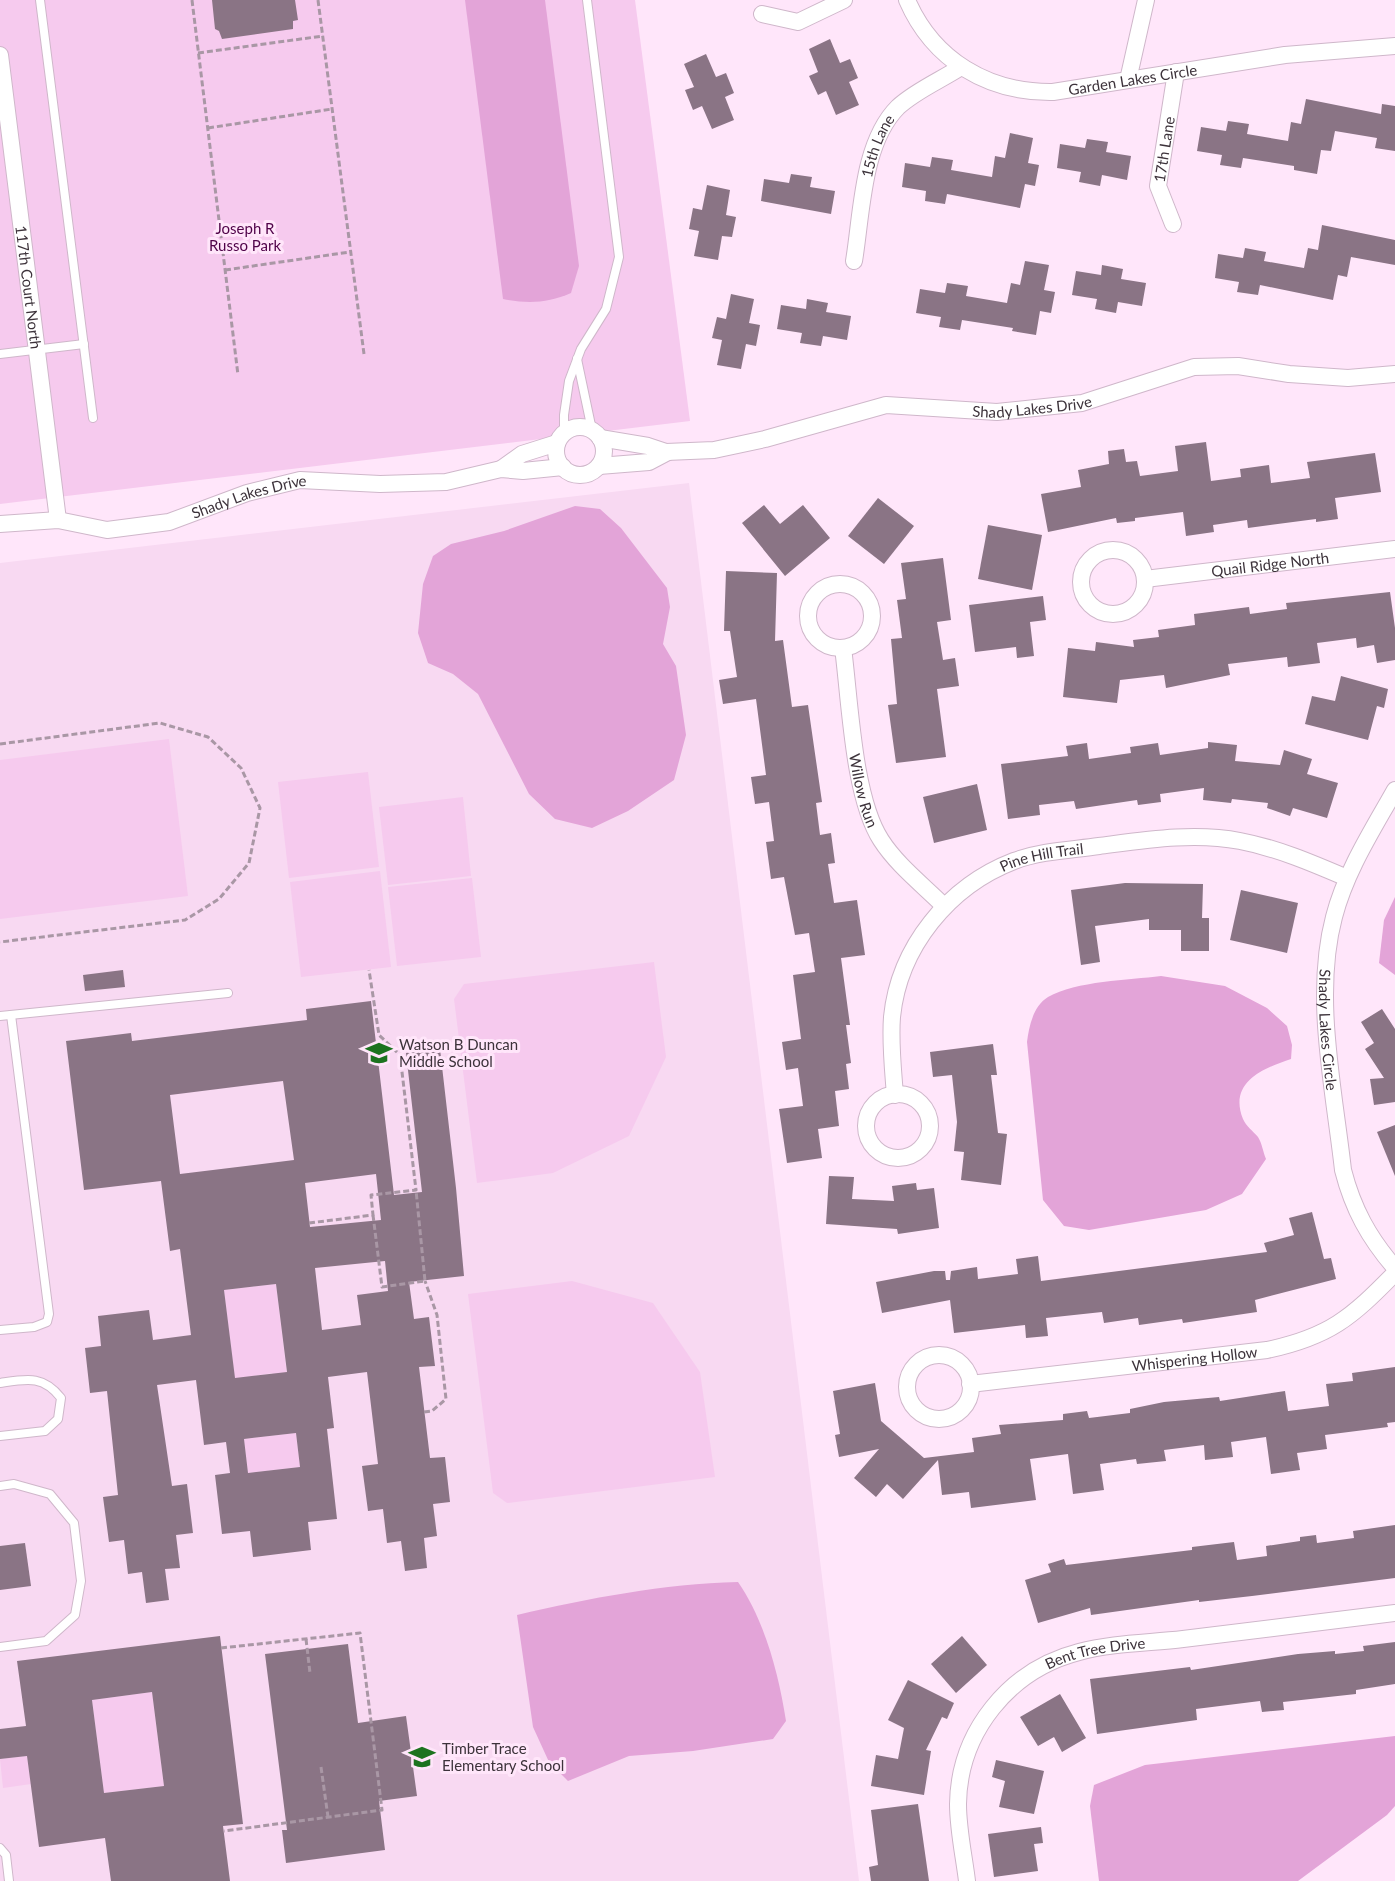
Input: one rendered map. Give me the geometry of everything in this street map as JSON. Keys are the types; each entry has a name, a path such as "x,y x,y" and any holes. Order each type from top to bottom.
{"street":[{"path":"762,14 798,22 844,0"},
{"name":"Garden Lakes Circle","path":"907,0 924,31 944,54 961,67 992,84 1037,93 1285,55 1395,46"},
{"path":"1128,80 1146,0"},
{"name":"117th Court North","path":"0,55 58,520"},
{"name":"15th Lane","path":"854,261 872,152 882,126 900,106 961,67"},
{"name":"17th Lane","path":"1173,224 1158,186 1176,72"},
{"name":"Shady Lakes Drive","path":"596,434 668,452 714,450 765,440 886,405 997,412 1082,404 1194,367 1238,366 1289,374 1348,378 1395,374"},
{"path":"577,427 596,434 604,452 598,466 581,475 563,467 556,456 561,438 577,427"},
{"name":"Shady Lakes Drive","path":"501,469 522,454 561,438"},
{"name":"Shady Lakes Drive","path":"598,466 649,462 668,452"},
{"name":"Shady Lakes Drive","path":"0,524 58,520 107,530 169,522 247,493 300,480 380,484 446,482 501,469 523,471 563,467"},
{"name":"Quail Ridge North","path":"1144,579 1395,549"},
{"name":"Willow Run","path":"843,648 861,786 868,814 890,851 944,906"},
{"name":"Shady Lakes Circle","path":"1395,790 1347,878 1329,940 1325,978 1343,1170 1350,1197 1362,1223 1376,1247 1395,1268"},
{"name":"Pine Hill Trail","path":"896,1095 891,1044 898,988 913,949 944,906 966,887 990,872 1016,860 1043,853 1174,837 1238,840 1276,850 1347,878"},
{"name":"Whispering Hollow","path":"970,1383 1267,1350 1300,1343 1337,1326 1361,1308 1395,1274"},
{"name":"Bent Tree Drive","path":"967,1881 958,1804 960,1778 967,1753 989,1712 1009,1689 1029,1674 1052,1661 1080,1651 1395,1613"}],"lane":[{"path":"40,0 93,418"},
{"path":"561,438 569,381 577,359 606,309 619,257 587,0"},
{"path":"0,354 84,344"},
{"path":"577,359 596,434"},
{"path":"0,1016 228,993"},
{"path":"0,1330 34,1327 47,1322 49,1314 11,1015"},
{"path":"0,1383 28,1379 50,1384 61,1398 58,1419 45,1431 0,1436"},
{"path":"0,1486 14,1484 50,1494 74,1523 81,1581 75,1615 46,1641 0,1647"},
{"path":"0,1848 6,1855 9,1881"}],"path":[{"path":"192,0 238,375"},
{"path":"318,0 364,354"},
{"path":"198,53 323,36"},
{"path":"208,128 332,109"},
{"path":"225,270 350,252"},
{"path":"0,744 160,723 208,737 242,768 260,808 249,863 219,899 185,920 0,942"},
{"path":"369,970 379,1035 400,1055 426,1281 437,1315 446,1399 432,1411 424,1412"},
{"path":"416,1190 371,1195 373,1215 382,1287 426,1281"},
{"path":"309,1223 373,1215"},
{"path":"221,1648 360,1633 382,1810 224,1831"},
{"path":"306,1639 310,1673"},
{"path":"321,1767 328,1817"}],"shaded area":[{"path":"465,0 545,0 579,266 571,293 554,299 521,302 503,299"},
{"name":"Watson B Duncan Middle School","path":"689,483 859,1881 0,1881 0,563"},
{"path":"575,506 600,509 621,528 667,588 670,607 663,644 676,666 686,735 674,780 628,811 592,828 555,819 529,794 478,694 453,674 428,663 418,633 423,584 433,556 451,544 504,531"},
{"path":"1395,897 1395,975 1379,963 1384,920"},
{"path":"1161,976 1225,986 1267,1008 1287,1026 1292,1045 1291,1059 1251,1078 1240,1095 1243,1119 1258,1137 1266,1159 1242,1194 1206,1210 1089,1230 1064,1226 1043,1200 1027,1042 1033,1017 1043,1001 1060,992 1103,982"},
{"path":"738,1582 748,1597 763,1631 779,1685 786,1721 773,1739 693,1751 629,1756 568,1781 549,1762 533,1727 517,1615 627,1593"},
{"path":"1395,1736 1395,1806 1387,1815 1298,1881 1099,1881 1090,1806 1094,1785 1145,1765"}],"green space":[{"name":"Joseph R Russo Park","path":"0,0 635,0 690,421 0,504"},
{"path":"169,739 188,896 0,919 0,760"},
{"path":"368,772 379,867 289,878 278,782"},
{"path":"463,797 471,876 388,885 379,807"},
{"path":"380,871 391,967 301,977 290,882"},
{"path":"472,878 481,957 397,966 388,887"},
{"path":"654,962 666,1057 629,1136 553,1173 477,1183 454,999 464,984"},
{"path":"572,1281 653,1303 700,1372 715,1477 507,1503 493,1493 468,1294"},
{"path":"276,1284 290,1400 272,1373 253,1376 238,1407 224,1290"},
{"path":"296,1433 300,1467 248,1473 244,1439"},
{"path":"152,1692 164,1786 104,1793 92,1700"},
{"path":"27,1756 31,1784 3,1788 0,1759"}],"building":[{"path":"212,0 295,0 298,20 293,21 293,29 222,39 219,31 215,29"},
{"path":"830,39 840,63 850,59 858,78 849,82 859,105 836,115 826,91 818,95 809,76 818,72 809,49"},
{"path":"706,54 716,77 726,73 734,93 725,97 734,120 712,129 702,106 693,110 685,90 694,87 684,64"},
{"path":"1306,99 1381,114 1382,104 1395,106 1395,151 1375,148 1377,138 1335,131 1331,151 1321,150 1317,174 1294,170 1294,166 1243,158 1241,168 1220,165 1222,155 1197,151 1201,127 1226,131 1228,121 1249,124 1247,134 1288,141 1291,122 1301,124"},
{"path":"1010,133 1033,138 1028,163 1039,165 1035,186 1025,184 1020,208 947,194 945,204 925,201 926,191 902,187 905,163 930,167 932,157 953,160 951,170 992,177 995,156 1005,158"},
{"path":"1087,139 1108,142 1106,152 1131,156 1127,180 1102,175 1100,186 1079,182 1081,172 1057,168 1060,144 1085,148"},
{"path":"791,174 812,177 810,187 835,191 831,214 761,201 764,179 789,183"},
{"path":"707,185 730,190 726,215 736,217 732,237 722,236 718,260 694,256 699,231 689,229 693,208 702,210"},
{"path":"1322,225 1395,240 1395,265 1351,257 1347,277 1338,275 1333,300 1260,285 1258,295 1237,292 1239,282 1215,278 1218,254 1243,258 1245,248 1266,252 1264,261 1304,268 1308,248 1318,250"},
{"path":"1025,261 1049,265 1044,290 1055,292 1051,313 1040,311 1036,335 1012,331 1013,328 962,320 960,330 939,327 941,317 916,313 920,289 945,293 947,283 968,286 966,296 1007,303 1011,283 1020,285"},
{"path":"1102,265 1123,269 1121,279 1146,283 1142,306 1118,302 1116,313 1095,309 1097,299 1072,295 1076,271 1101,275"},
{"path":"731,294 754,299 749,323 760,325 756,346 746,344 741,369 717,365 722,340 712,338 717,317 726,319"},
{"path":"807,299 828,303 826,312 851,316 847,340 823,336 821,346 800,343 802,333 777,329 781,305 806,309"},
{"path":"1206,442 1211,481 1241,477 1240,469 1269,465 1271,483 1310,478 1307,462 1375,453 1381,492 1335,498 1338,519 1316,522 1316,519 1248,528 1247,520 1213,525 1214,532 1186,536 1183,512 1135,518 1135,521 1117,523 1116,518 1048,532 1041,494 1081,487 1078,470 1109,464 1108,451 1124,449 1126,462 1137,461 1140,476 1178,471 1175,446"},
{"path":"878,498 914,526 884,564 848,536"},
{"path":"764,505 780,524 803,505 830,538 785,576 742,523"},
{"path":"988,525 1042,535 1032,590 978,579"},
{"path":"943,558 951,620 937,622 943,660 955,658 959,686 937,689 946,757 896,763 888,705 897,704 891,639 902,638 897,600 906,599 901,563"},
{"path":"726,571 777,573 775,641 783,640 792,707 808,705 822,802 816,803 820,835 831,833 835,863 828,864 834,903 857,900 865,955 841,958 850,1025 846,1025 851,1063 846,1064 849,1089 835,1091 839,1126 818,1129 822,1158 787,1163 779,1109 803,1106 798,1068 786,1070 782,1042 801,1039 793,975 815,972 809,933 795,935 784,877 771,879 766,842 774,841 769,802 755,804 751,777 766,775 756,699 723,704 719,680 737,677 730,631 724,631"},
{"path":"1390,592 1395,628 1395,660 1377,663 1374,645 1357,648 1356,638 1317,643 1320,663 1288,667 1287,657 1228,664 1230,675 1166,688 1164,675 1120,680 1117,703 1063,697 1068,648 1095,651 1096,642 1134,647 1133,640 1159,637 1158,630 1195,625 1194,614 1249,607 1250,614 1287,609 1286,603"},
{"path":"1043,596 1046,620 1030,622 1034,656 1017,658 1016,647 975,652 969,605"},
{"path":"1341,676 1388,689 1384,708 1377,706 1368,740 1305,724 1312,696 1335,701"},
{"path":"1208,742 1237,745 1235,761 1280,765 1284,750 1312,759 1307,774 1338,783 1327,818 1293,808 1290,816 1267,808 1268,803 1232,799 1231,803 1203,800 1204,788 1160,794 1161,802 1138,805 1137,800 1076,809 1074,801 1039,805 1040,815 1008,819 1001,764 1068,756 1066,746 1087,743 1089,759 1131,753 1130,747 1158,743 1160,755 1208,748"},
{"path":"977,784 987,830 934,843 923,797"},
{"path":"1125,883 1203,884 1202,918 1209,918 1209,951 1181,951 1181,930 1149,930 1149,919 1095,926 1100,962 1081,965 1071,890"},
{"path":"1241,890 1298,903 1287,953 1230,940"},
{"path":"123,970 125,987 85,991 83,975"},
{"path":"371,1001 394,1195 422,1192 406,1053 440,1049 464,1276 409,1282 414,1319 429,1317 435,1366 419,1367 430,1458 445,1457 450,1502 433,1504 437,1536 424,1538 427,1568 405,1571 401,1541 387,1543 383,1509 368,1511 362,1466 378,1464 367,1372 328,1377 334,1428 327,1429 337,1519 308,1522 311,1550 253,1557 250,1531 222,1534 215,1475 230,1473 226,1442 204,1445 196,1380 157,1385 172,1486 187,1484 193,1533 176,1535 180,1568 165,1569 169,1600 146,1603 142,1572 128,1574 124,1540 109,1542 103,1497 118,1495 107,1391 90,1393 85,1348 101,1346 98,1316 149,1310 153,1340 191,1335 180,1249 170,1251 161,1181 84,1190 66,1041 131,1033 132,1041 307,1020 306,1009","holes":["283,1081 294,1160 180,1174 170,1095","376,1174 381,1220 310,1227 305,1183","385,1261 388,1291 357,1295 361,1325 322,1330 315,1268","276,1284 287,1372 235,1378 224,1290","296,1433 300,1467 248,1473 244,1439"]},
{"path":"1382,1009 1395,1029 1395,1102 1374,1105 1370,1079 1384,1078 1365,1049 1374,1043 1361,1022"},
{"path":"993,1044 997,1075 991,1075 998,1133 1007,1134 1001,1185 961,1180 964,1152 954,1151 957,1122 952,1075 933,1077 930,1052"},
{"path":"1395,1125 1395,1176 1377,1132"},
{"path":"829,1176 854,1177 852,1199 894,1201 892,1186 916,1183 917,1190 934,1188 939,1228 898,1234 897,1229 826,1224"},
{"path":"1312,1212 1324,1259 1331,1258 1336,1279 1255,1300 1257,1312 1183,1323 1182,1319 1139,1325 1138,1318 1104,1323 1102,1312 1046,1318 1048,1336 1026,1338 1025,1325 954,1333 950,1300 882,1313 876,1282 934,1271 945,1271 946,1280 950,1280 951,1271 977,1267 978,1279 1018,1274 1016,1259 1038,1256 1041,1281 1267,1252 1264,1243 1294,1235 1289,1218"},
{"path":"1395,1367 1395,1422 1387,1423 1388,1427 1325,1435 1327,1449 1297,1453 1300,1470 1271,1474 1266,1437 1231,1442 1233,1457 1205,1460 1204,1445 1164,1450 1166,1461 1137,1464 1136,1459 1100,1464 1104,1490 1073,1494 1068,1454 1030,1459 1036,1500 971,1508 969,1492 942,1495 938,1460 903,1499 887,1484 876,1497 854,1478 879,1449 839,1457 835,1435 840,1434 833,1391 875,1383 881,1421 924,1458 974,1452 972,1438 1001,1434 999,1425 1063,1420 1063,1414 1087,1411 1089,1418 1130,1413 1130,1409 1164,1402 1219,1397 1220,1401 1285,1391 1288,1411 1329,1406 1326,1384 1353,1381 1352,1373"},
{"path":"1395,1525 1395,1578 1199,1602 1199,1600 1091,1615 1090,1608 1038,1623 1025,1580 1051,1572 1048,1564 1064,1559 1066,1565 1192,1550 1192,1547 1234,1542 1237,1560 1267,1556 1266,1546 1300,1541 1300,1537 1316,1535 1317,1543 1354,1538 1353,1531"},
{"path":"25,1543 31,1586 0,1590 0,1546"},
{"path":"220,1636 243,1824 223,1826 230,1881 111,1881 105,1838 39,1847 27,1756 0,1759 0,1729 26,1726 17,1661","holes":["152,1692 164,1786 104,1793 92,1700"]},
{"path":"962,1636 987,1665 956,1693 931,1664"},
{"path":"1395,1642 1395,1684 1356,1690 1356,1694 1283,1702 1284,1710 1262,1712 1260,1701 1196,1709 1197,1720 1097,1734 1090,1679 1190,1667 1191,1670 1298,1654 1364,1651 1363,1646"},
{"path":"348,1644 358,1723 406,1716 417,1796 379,1801 385,1850 286,1863 282,1830 287,1830 265,1654"},
{"path":"908,1680 954,1703 947,1719 942,1717 926,1750 931,1751 924,1795 871,1786 876,1755 898,1759 904,1728 888,1720"},
{"path":"1060,1694 1086,1738 1062,1752 1054,1737 1038,1746 1020,1717"},
{"path":"996,1760 1044,1771 1034,1814 999,1807 1005,1781 992,1777"},
{"path":"918,1804 929,1881 871,1881 869,1867 878,1865 871,1810"},
{"path":"1041,1827 1043,1843 1034,1844 1038,1871 994,1877 988,1834"}],"place":[{"name":"Watson B Duncan Middle School","path":"379,1053"},
{"name":"Timber Trace Elementary School","path":"422,1757"}]}
